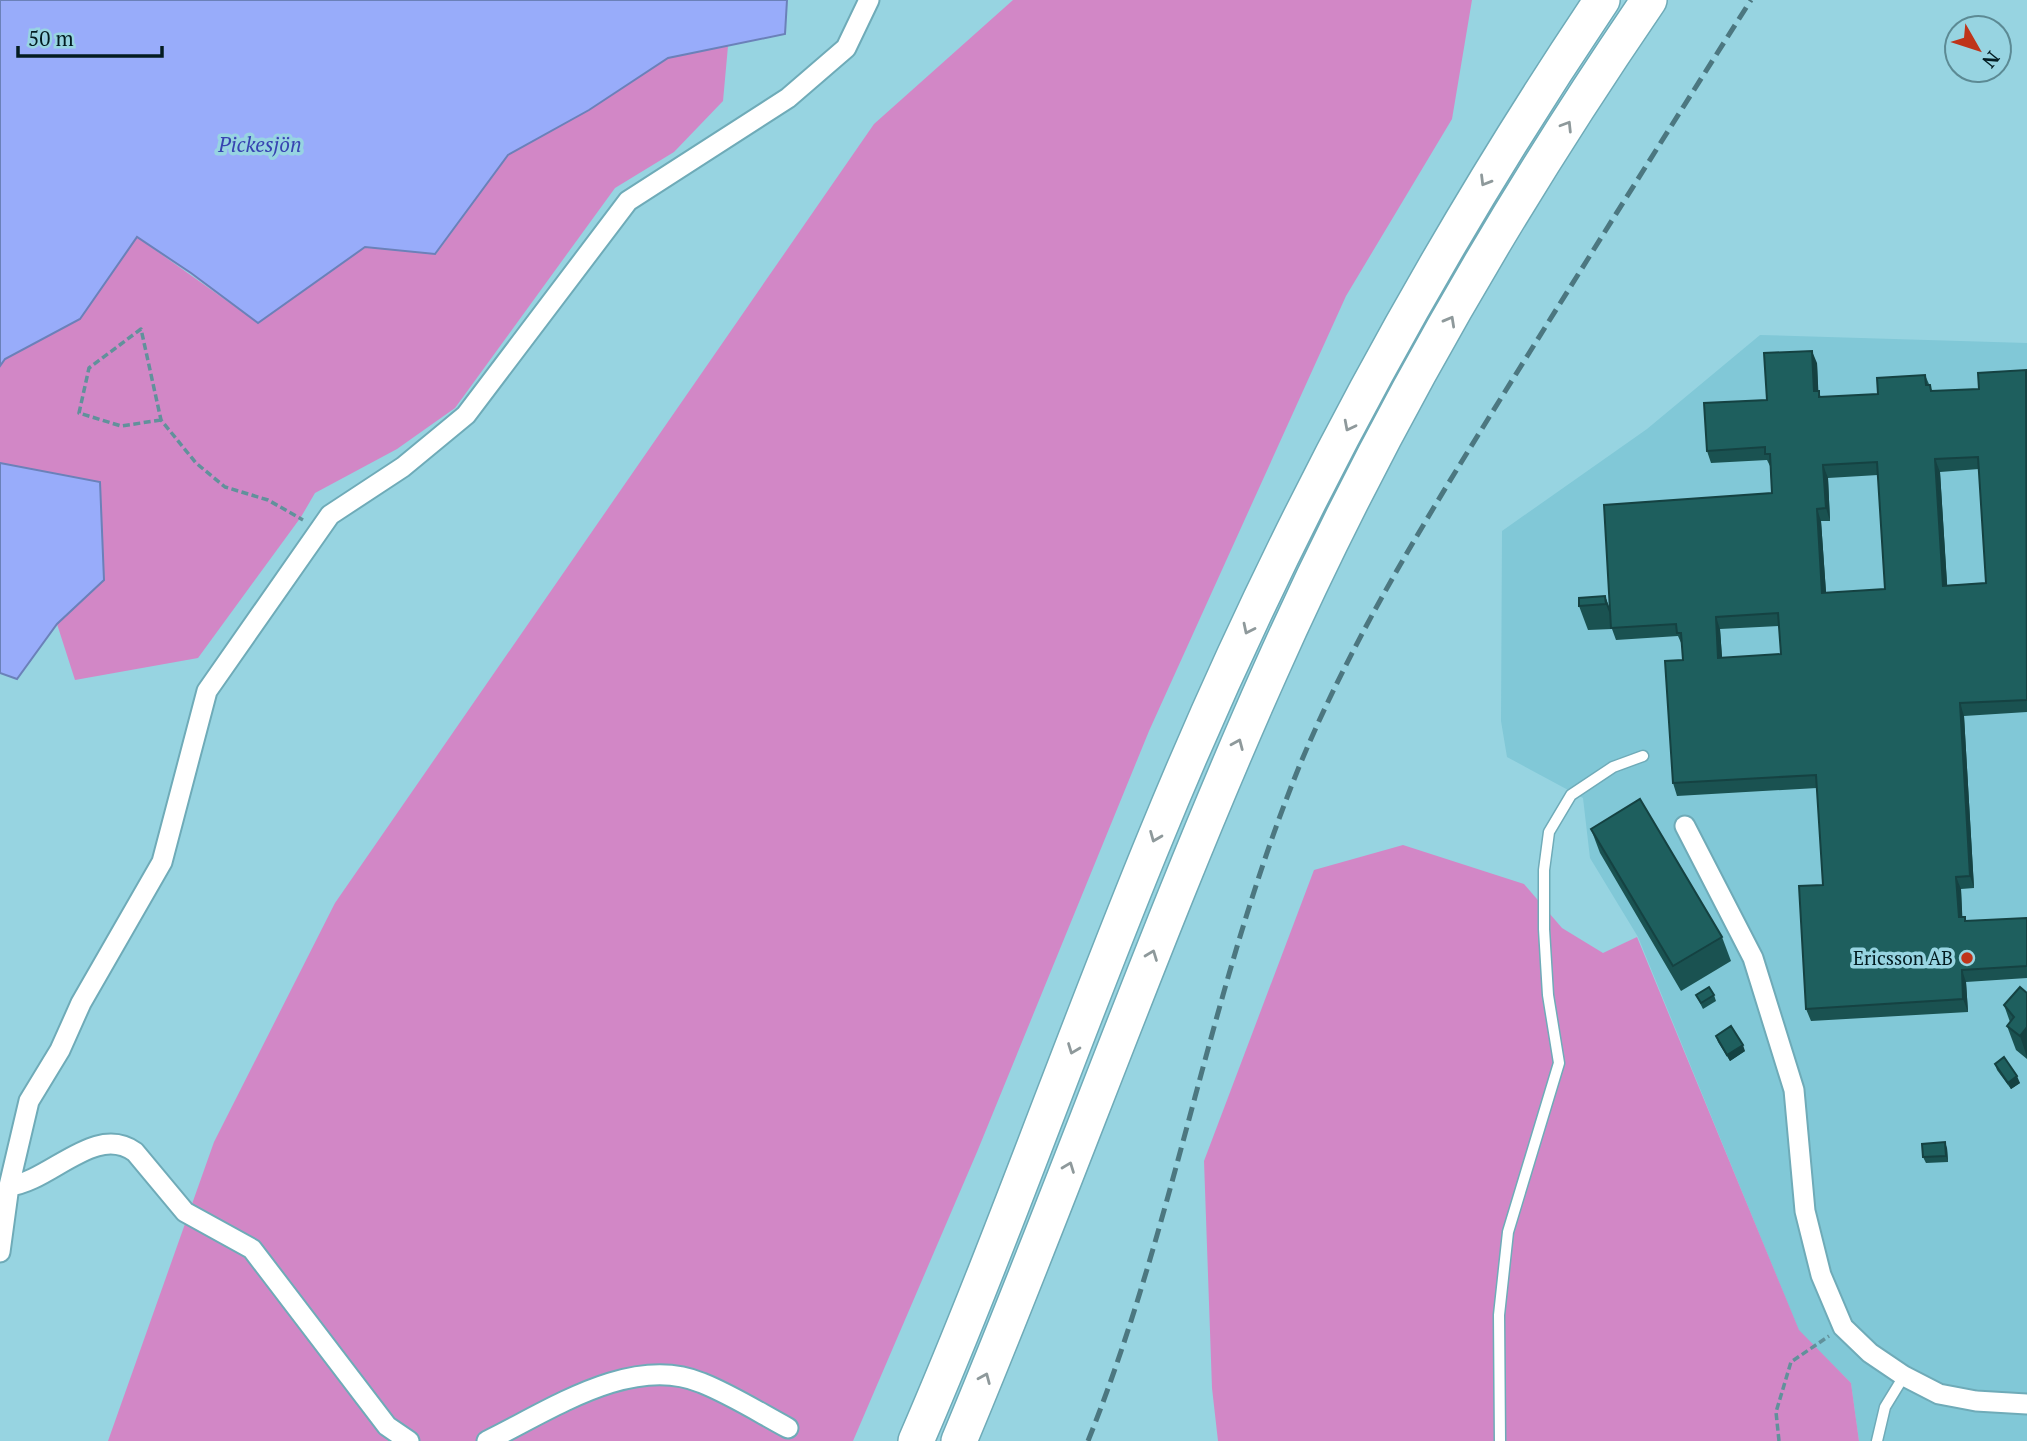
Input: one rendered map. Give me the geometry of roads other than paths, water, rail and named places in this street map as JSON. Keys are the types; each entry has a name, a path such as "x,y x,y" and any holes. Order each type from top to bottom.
{"highway":[{"path":"916,1441 978,1298 1156,834 1236,654 1316,489 1438,260 1492,170 1602,0"},
{"path":"959,1441 1014,1308 1192,850 1283,645 1349,507 1488,253 1604,66 1649,0"}],"street":[{"path":"0,1252 9,1186 29,1101 60,1050 81,1003 163,862 207,691 330,515 403,467 466,415 628,201 788,98 846,48 869,0"},
{"path":"1685,826 1753,958 1794,1090 1805,1211 1821,1275 1843,1327 1870,1353 1904,1376 1939,1394 1976,1401 2027,1404"},
{"path":"9,1186 26,1184 85,1149 102,1144 125,1144 135,1152 185,1212 252,1249 387,1426 410,1441"},
{"path":"487,1441 620,1377 666,1375 701,1382 788,1428"}],"lane":[{"path":"1500,1441 1499,1315 1508,1232 1559,1063 1548,995 1544,929 1544,870 1549,832 1572,795 1613,766 1643,756"},
{"path":"1877,1441 1885,1407 1904,1376"}],"water":[{"name":"Pickesjön","path":"0,0 787,0 785,34 668,58 589,110 508,155 435,254 365,247 258,323 137,237 80,319 5,359 0,366"},
{"path":"0,463 100,482 104,580 57,624 17,679 0,673"}],"railway":[{"path":"1088,1441 1146,1274 1241,934 1268,850 1321,716 1399,566 1486,422 1751,0"}],"place":[{"name":"Ericsson AB","path":"1967,958"}]}
